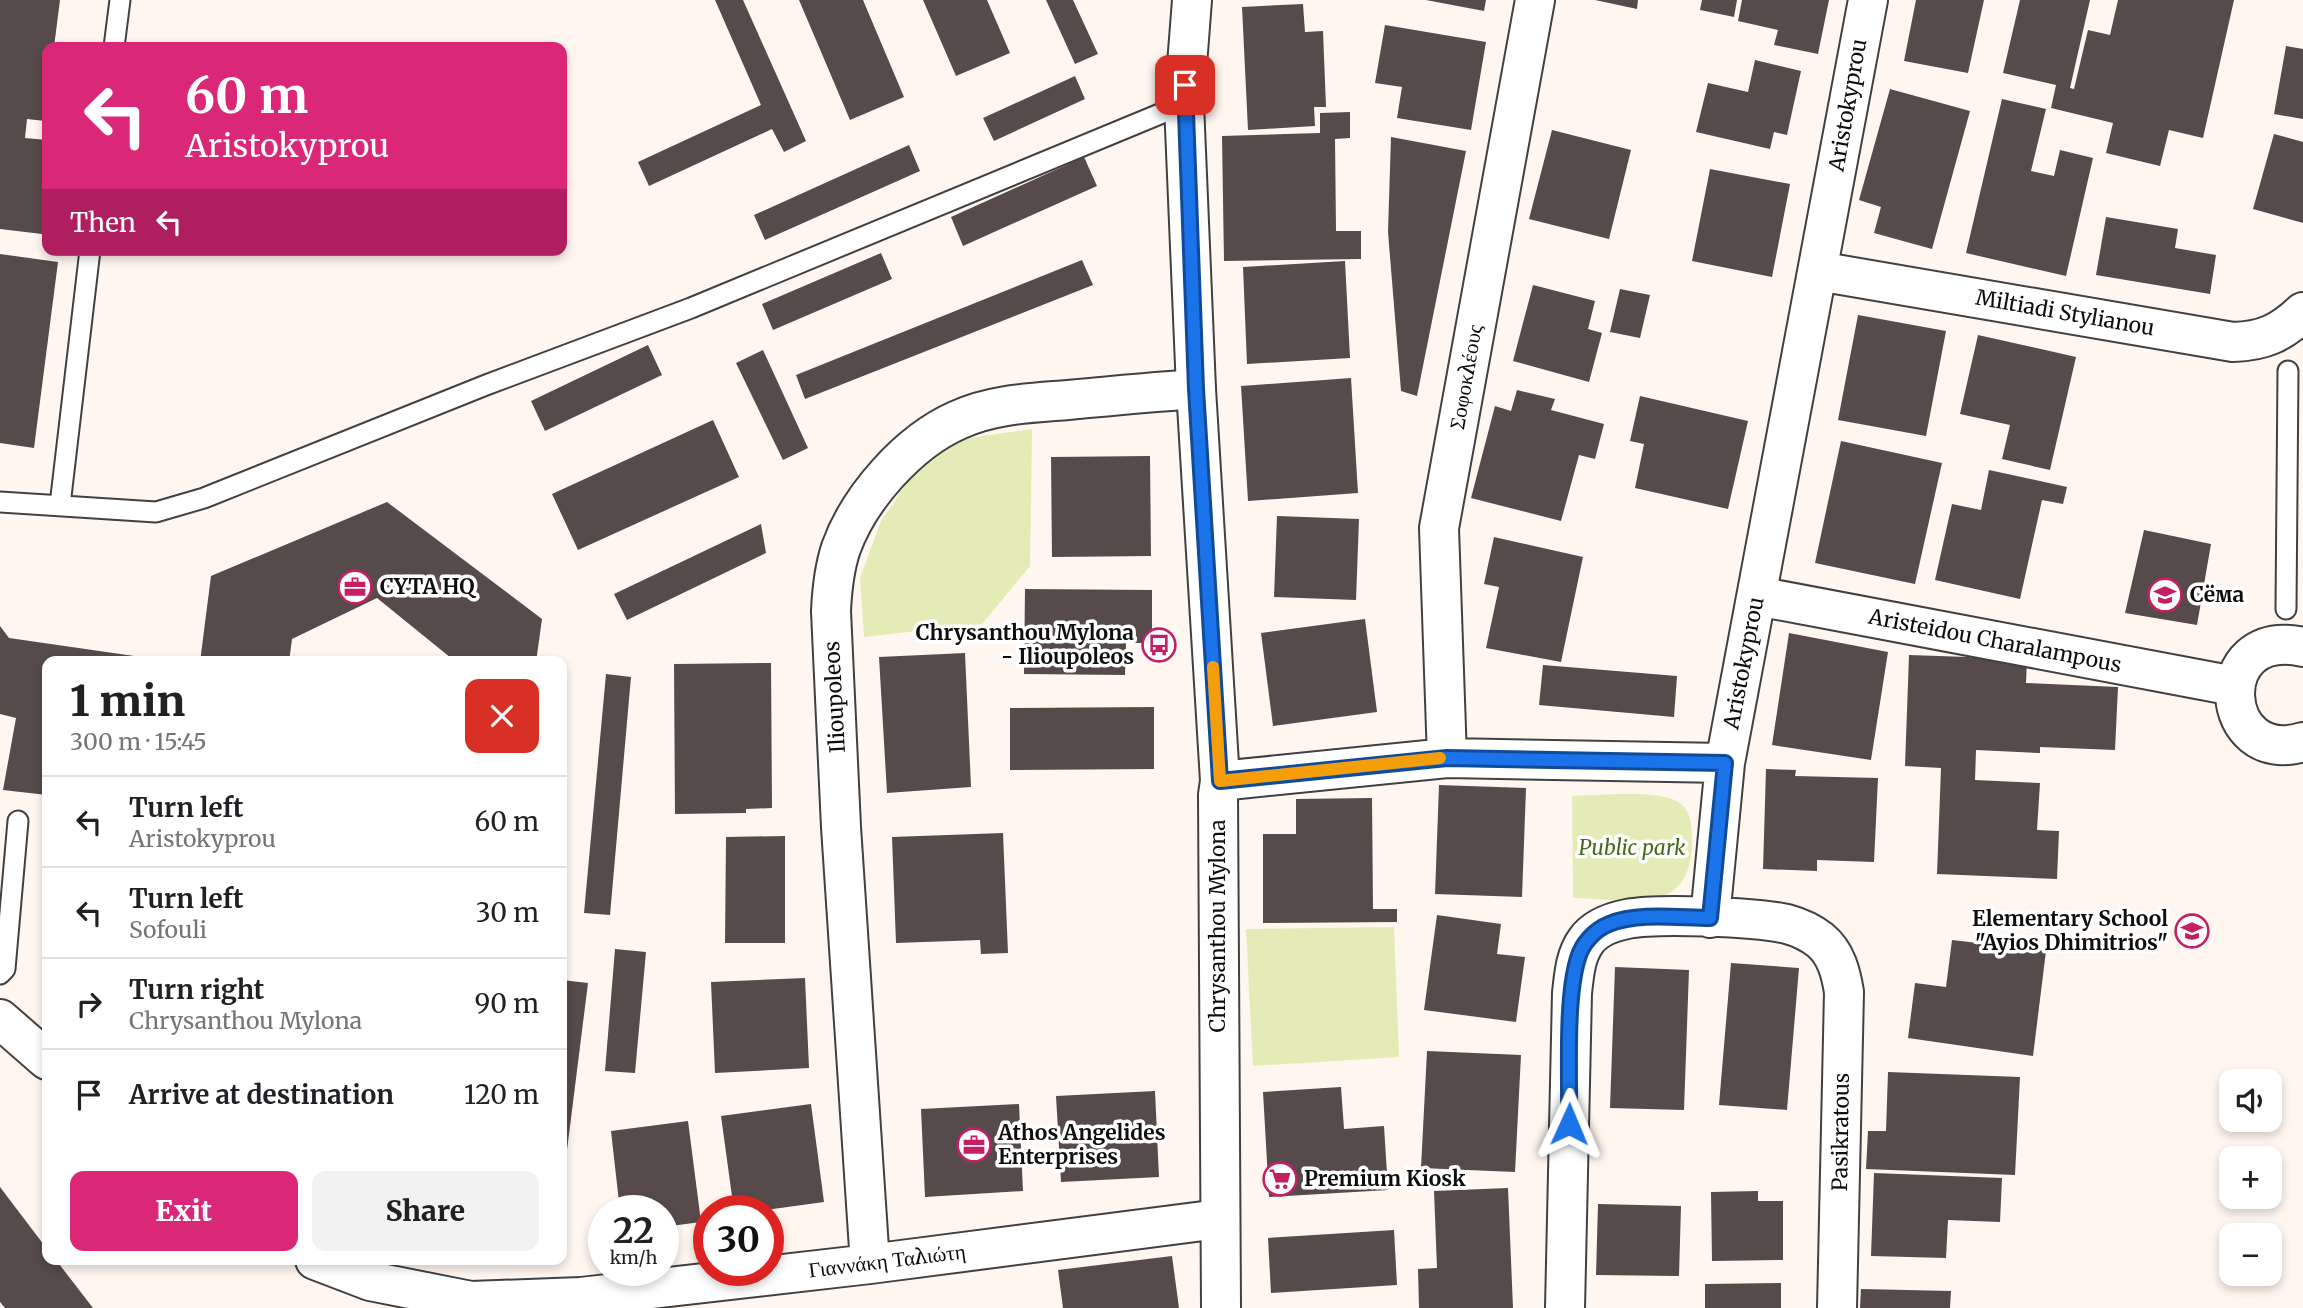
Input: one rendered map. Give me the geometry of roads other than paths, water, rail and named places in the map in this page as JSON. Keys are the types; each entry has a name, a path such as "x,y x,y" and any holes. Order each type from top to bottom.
{"street":[{"name":"Chrysanthou Mylona","path":"1192,0 1184,104 1196,389 1220,781 1221,1308"},
{"name":"Σοφοκλέους","path":"1447,758 1439,528 1535,0"},
{"name":"Aristokyprou","path":"1710,918 1725,763 1868,0"},
{"name":"Miltiadi Stylianou","path":"1818,271 2233,342 2258,341 2284,331 2303,312"},
{"name":"Ilioupoleos","path":"870,1264 841,827 832,625 833,576 842,547 858,513 885,479 919,445 957,420 1009,405 1196,389"},
{"name":"Aristeidou Charalampous","path":"1757,596 2234,686"},
{"path":"2303,647 2285,643 2256,652 2243,666 2234,686 2233,697 2239,719 2250,733 2272,745 2303,742"},
{"path":"1220,781 1447,758 1725,763"},
{"path":"1564,1308 1572,993 1578,957 1586,942 1608,924 1630,918 1710,918"},
{"name":"Pasikratous","path":"1710,918 1787,924 1822,941 1834,957 1844,992 1837,1308"},
{"path":"0,1019 42,1056"},
{"name":"Γιαννάκη Ταλιώτη","path":"329,1265 370,1281 471,1301 581,1297 870,1264 1219,1219"}],"lane":[{"path":"115,42 120,0"},
{"path":"0,502 156,512 204,498 486,385 691,309 1184,104"},
{"path":"60,505 89,256"},
{"path":"2286,609 2288,371"},
{"path":"0,974 5,969 18,821"}],"place":[{"name":"CYTA HQ","path":"355,587"},
{"name":"Сёма","path":"2165,595"},
{"name":"Chrysanthou Mylona - Ilioupoleos","path":"1159,645"},
{"name":"Elementary School \"Ayios Dhimitrios\"","path":"2192,931"},
{"name":"Athos Angelides Enterprises","path":"974,1145"},
{"name":"Premium Kiosk","path":"1280,1179"}],"park label":[{"name":"Public park","path":"1632,848"}]}
